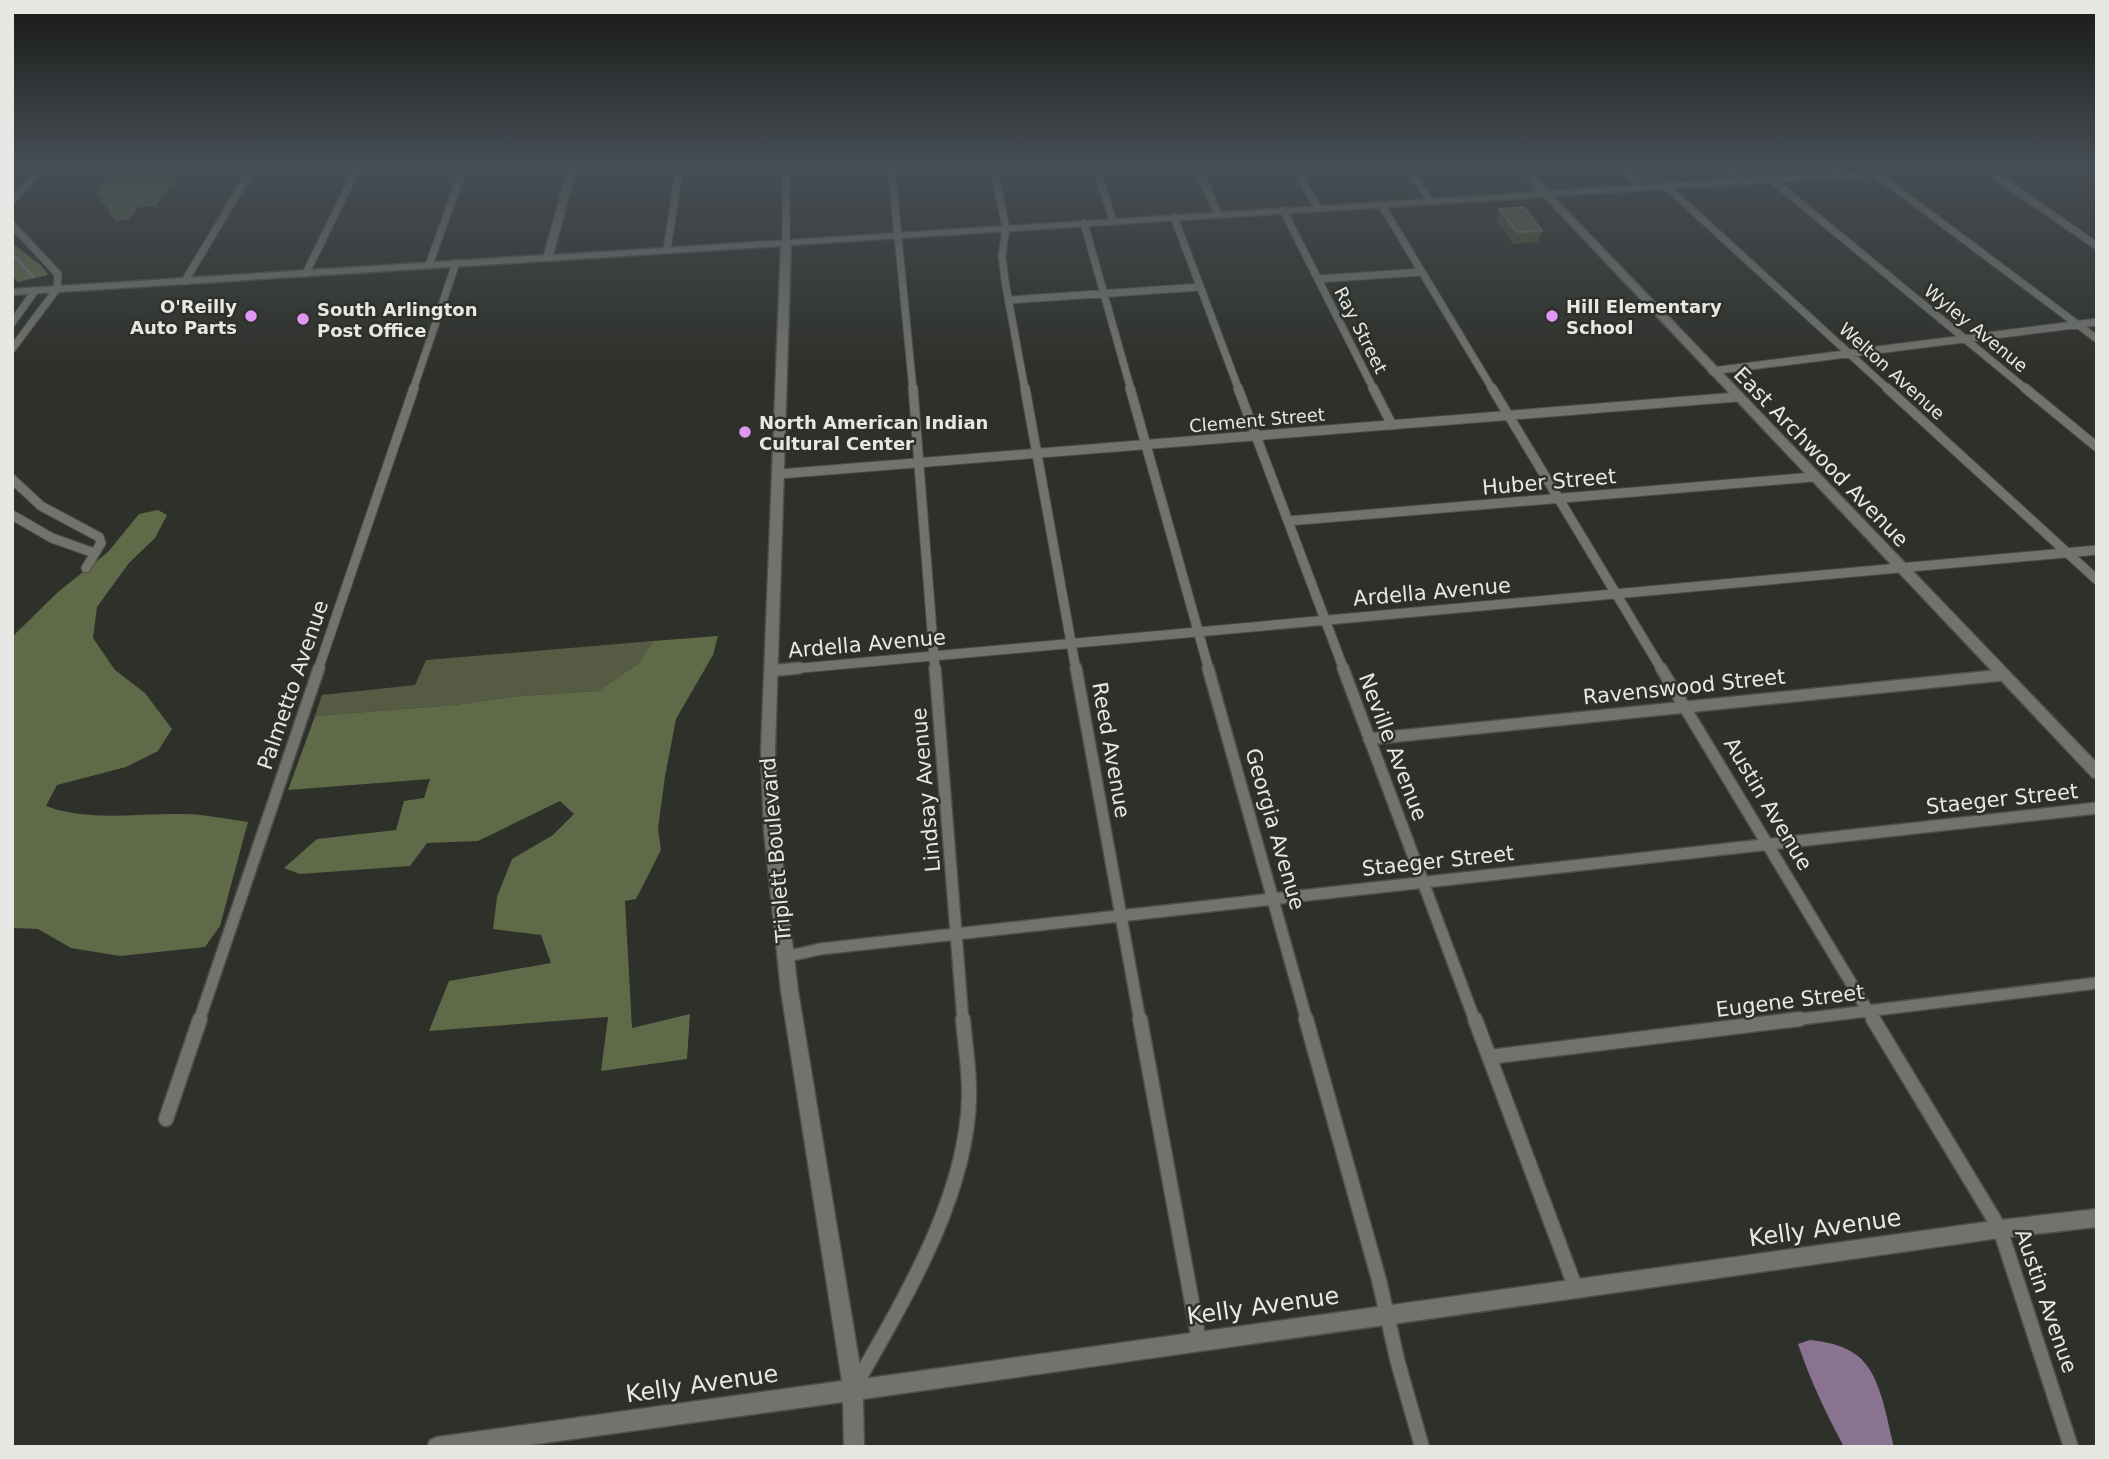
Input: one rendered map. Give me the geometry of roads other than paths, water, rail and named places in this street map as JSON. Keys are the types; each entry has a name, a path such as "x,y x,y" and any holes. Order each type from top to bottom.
{"main road":[{"path":"548,257 554,233"},
{"path":"12,292 929,233"},
{"name":"East Archwood Avenue","path":"1582,233 2097,773"},
{"name":"Triplett Boulevard","path":"786,243 770,671 769,810 785,957 853,1388 855,1447"},
{"name":"Kelly Avenue","path":"437,1447 2000,1229 2097,1218"}],"street":[{"path":"12,349 57,289 58,274 20,233"},
{"path":"185,281 214,233"},
{"path":"306,273 326,233"},
{"path":"429,265 441,233"},
{"path":"667,249 669,233"},
{"name":"Triplett Boulevard","path":"786,233 786,243"},
{"name":"Reed Avenue","path":"1005,233 1002,262 1199,1341"},
{"name":"Georgia Avenue","path":"1087,233 1388,1315 1398,1363 1422,1447"},
{"name":"Neville Avenue","path":"1180,233 1576,1289"},
{"name":"Ray Street","path":"1295,233 1392,425"},
{"name":"Austin Avenue","path":"1399,233 2000,1229 2071,1447"},
{"name":"Welton Avenue","path":"1718,233 2097,580"},
{"name":"Wyley Avenue","path":"1837,233 2097,447"},
{"path":"1955,233 2097,338"},
{"path":"2078,233 2097,246"},
{"name":"Lindsay Avenue","path":"853,1388 904,1298 939,1223 955,1179 965,1138 969,1099 958,934 900,235"},
{"name":"Palmetto Avenue","path":"166,1119 456,263"},
{"path":"1318,279 1422,272"},
{"path":"1010,300 1200,287"},
{"path":"12,323 35,290"},
{"path":"1713,370 2097,322"},
{"name":"Clement Street","path":"779,474 1737,397"},
{"name":"Huber Street","path":"1288,522 1813,477"},
{"path":"12,479 26,496 39,506 99,537 101,543 86,568"},
{"path":"12,515 48,537 70,547 94,553"},
{"name":"Ardella Avenue","path":"770,671 1199,634 2097,550"},
{"name":"Ravenswood Street","path":"1369,739 2003,675"},
{"name":"Staeger Street","path":"785,957 820,949 2097,808"},
{"name":"Eugene Street","path":"1489,1057 2097,983"}],"waterway":[{"path":"12,254 33,276"}],"place":[{"name":"O'Reilly Auto Parts","path":"251,316"},
{"name":"Hill Elementary School","path":"1552,316"},
{"name":"South Arlington Post Office","path":"303,319"},
{"name":"North American Indian Cultural Center","path":"745,432"}]}
